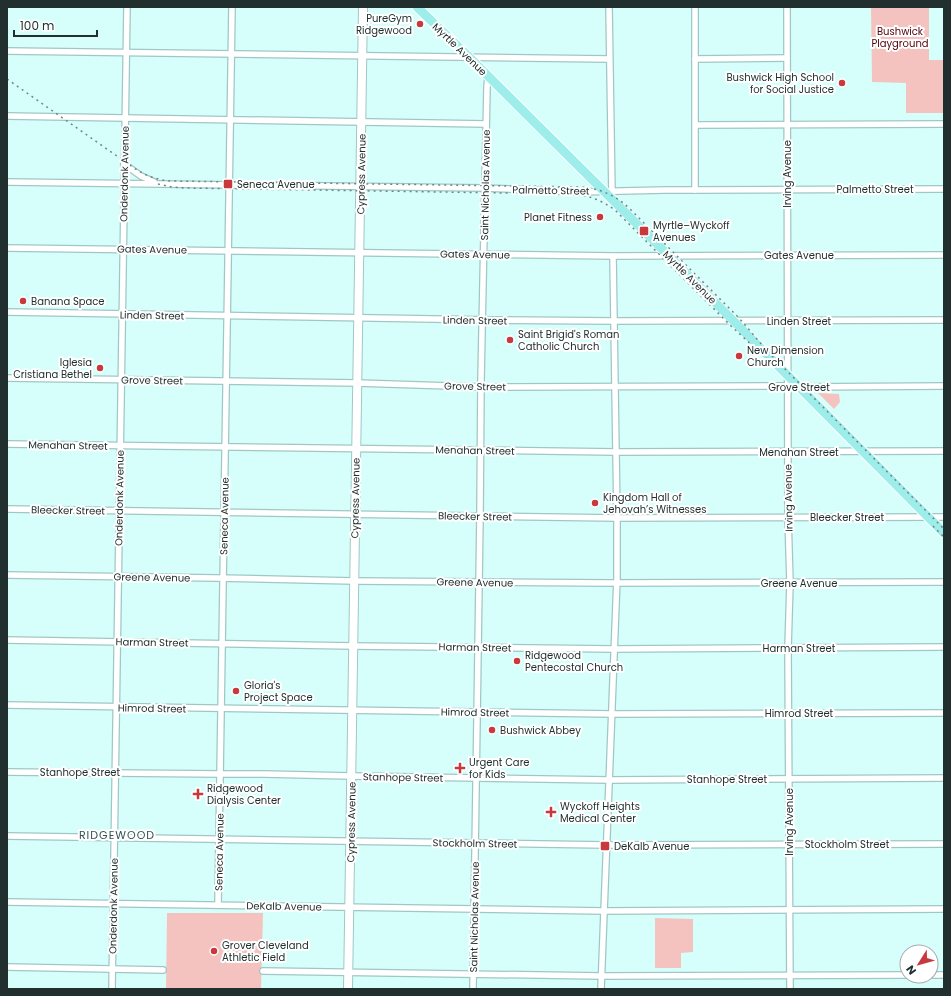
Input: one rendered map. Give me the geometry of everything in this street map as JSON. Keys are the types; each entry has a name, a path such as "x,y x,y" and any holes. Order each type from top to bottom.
{"main road":[{"name":"Cypress Avenue","path":"348,989 363,7"},
{"name":"Myrtle Avenue","path":"417,7 609,194 944,533"}],"street":[{"name":"Onderdonk Avenue","path":"112,989 127,7"},
{"name":"Seneca Avenue","path":"218,905 232,7"},
{"path":"609,7 609,194"},
{"path":"694,7 696,190"},
{"name":"Irving Avenue","path":"787,7 787,374 790,583 788,648 790,989"},
{"path":"7,50 609,59"},
{"path":"695,60 787,58"},
{"name":"Saint Nicholas Avenue","path":"473,989 480,516 480,386 488,76"},
{"path":"7,116 486,124"},
{"path":"696,125 944,124"},
{"name":"Palmetto Street","path":"124,164 141,176 158,184"},
{"name":"Palmetto Street","path":"7,182 484,188 609,194 665,190 944,189"},
{"name":"Gates Avenue","path":"7,248 613,256 944,254"},
{"path":"601,989 617,583 613,256"},
{"name":"Linden Street","path":"7,312 482,320 944,320"},
{"name":"Grove Street","path":"7,378 480,386 944,386"},
{"name":"Menahan Street","path":"7,444 616,452 944,451"},
{"name":"Bleecker Street","path":"7,509 617,518 944,517"},
{"name":"Greene Avenue","path":"7,574 354,581 617,583 944,582"},
{"name":"Harman Street","path":"7,640 614,649 944,648"},
{"name":"Himrod Street","path":"7,706 612,714 944,713"},
{"name":"Stanhope Street","path":"7,772 115,772 609,780 944,778"},
{"name":"Stockholm Street","path":"7,836 606,845 944,844"},
{"name":"DeKalb Avenue","path":"7,902 604,911 944,909"},
{"path":"7,967 163,970"},
{"path":"263,972 601,976 899,975"}],"green space":[{"name":"Bushwick Playground","path":"871,7 929,7 929,60 944,60 944,113 906,113 906,83 872,82"},
{"path":"818,393 839,394 840,402 834,409"},
{"name":"Grover Cleveland Athletic Field","path":"167,913 263,913 261,989 166,989"},
{"path":"655,918 693,919 693,952 681,953 681,968 655,968"}],"railway":[{"path":"7,79 134,168 161,180 580,187 606,193 618,199 629,208 739,318 769,353 944,529"},
{"path":"158,184 184,188 570,194 589,197 600,201 616,211 731,326 768,360"},
{"path":"933,526 944,537"}],"place":[{"name":"PureGym Ridgewood","path":"420,24"},
{"name":"Bushwick High School for Social Justice","path":"842,83"},
{"name":"Seneca Avenue","path":"228,184"},
{"name":"Planet Fitness","path":"600,217"},
{"name":"Myrtle–Wyckoff Avenues","path":"644,231"},
{"name":"Banana Space","path":"23,301"},
{"name":"Saint Brigid's Roman Catholic Church","path":"510,340"},
{"name":"New Dimension Church","path":"739,356"},
{"name":"Iglesia Cristiana Bethel","path":"100,368"},
{"name":"Kingdom Hall of Jehovah’s Witnesses","path":"595,503"},
{"name":"Ridgewood Pentecostal Church","path":"517,661"},
{"name":"Gloria's Project Space","path":"236,691"},
{"name":"Bushwick Abbey","path":"492,730"},
{"name":"Urgent Care for Kids","path":"460,768"},
{"name":"Ridgewood Dialysis Center","path":"198,794"},
{"name":"Wyckoff Heights Medical Center","path":"551,812"},
{"name":"DeKalb Avenue","path":"605,846"},
{"name":"Grover Cleveland Athletic Field","path":"214,951"}],"district":[{"name":"RIDGEWOOD","path":"117,835"}]}
